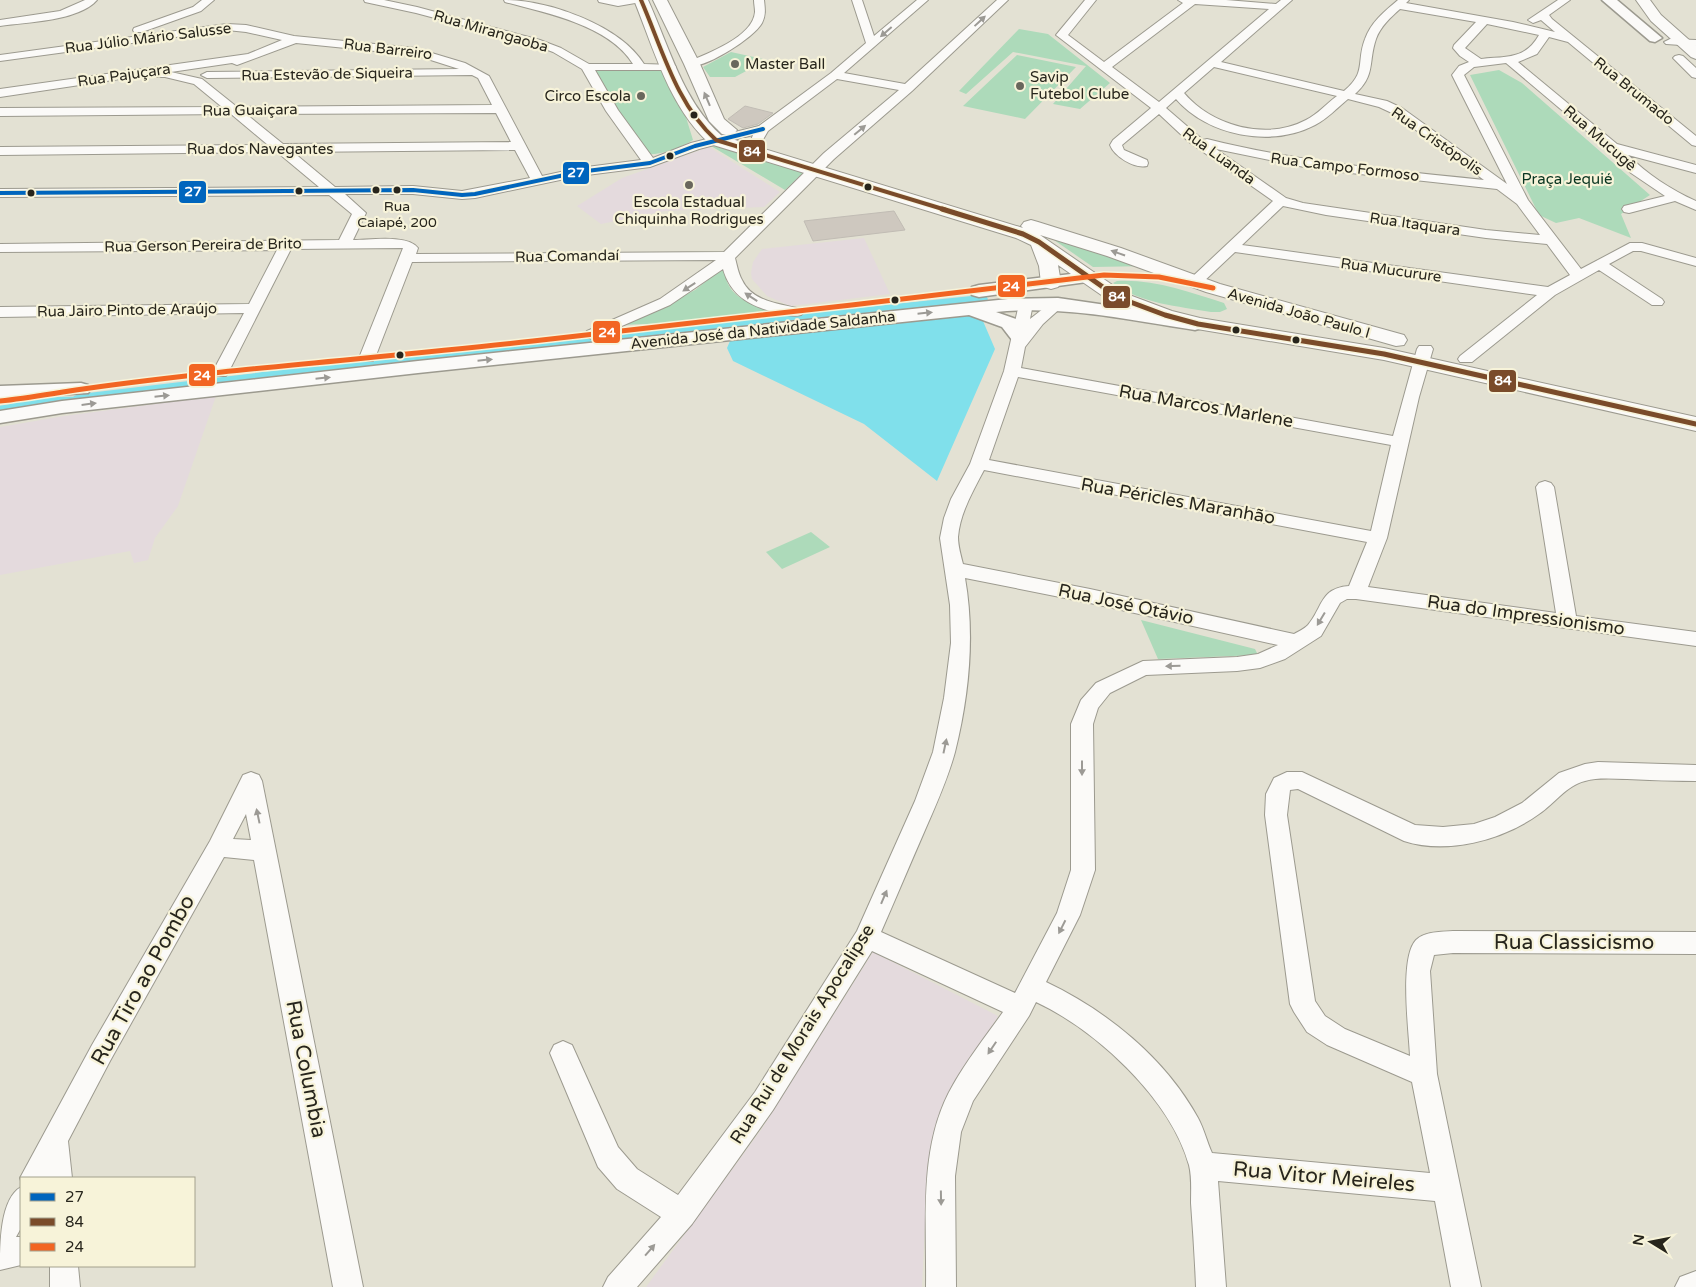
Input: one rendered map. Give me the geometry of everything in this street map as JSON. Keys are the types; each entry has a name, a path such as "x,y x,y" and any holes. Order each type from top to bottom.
{"main road":[{"path":"640,0 684,98 702,127 716,140"},
{"name":"Avenida João Paulo I","path":"660,0 692,64 717,121 737,135 759,141 819,166 1005,228 1039,242 1117,297 1138,306 1203,325 1347,347 1466,359 1696,416"},
{"path":"1643,0 1655,29 1696,54"},
{"path":"1682,46 1696,59"},
{"path":"1682,46 1696,66"},
{"name":"Avenida João Paulo I","path":"716,140 759,141"},
{"name":"Avenida João Paulo I","path":"819,166 1105,249 1204,284 1423,355 1696,424"},
{"path":"1039,242 1049,266 1051,283"},
{"path":"1088,277 1140,274 1204,284"},
{"path":"1203,325 1238,316 1243,308 1244,297"}],"street":[{"path":"0,23 69,11 84,6 92,0"},
{"path":"125,40 137,31 197,9 209,0"},
{"name":"Rua Mirangaoba","path":"369,0 417,10 536,42 557,50 587,67 670,68"},
{"path":"509,0 557,12 611,36 636,57 641,68"},
{"path":"603,0 618,3 637,0"},
{"path":"692,64 730,47 753,28 759,18 760,0"},
{"path":"857,0 872,45"},
{"path":"759,141 923,0"},
{"path":"592,334 612,323 665,302 702,279 819,166 908,88 1003,0"},
{"name":"Rua Luanda","path":"1091,0 1062,35 1159,108 1193,139 1281,201"},
{"path":"1183,0 1283,4"},
{"path":"1105,67 1193,0"},
{"path":"1177,93 1186,107 1214,123 1236,130 1278,132 1310,123 1363,78 1368,45 1373,31 1401,3 1513,25 1525,24 1545,17 1565,0"},
{"path":"1609,0 1633,19 1655,29"},
{"path":"1142,163 1119,152 1116,144 1283,4"},
{"path":"1545,17 1545,34 1537,49 1530,54 1510,60 1467,65 1460,69 1458,75 1522,200 1578,275"},
{"name":"Rua Brumado","path":"1545,17 1696,142"},
{"path":"1479,63 1464,54 1459,48 1484,20"},
{"name":"Rua Brumado","path":"1513,25 1572,40"},
{"name":"Rua Júlio Mário Salusse","path":"0,58 238,26 295,39"},
{"name":"Rua Barreiro","path":"202,78 295,39 437,55 483,76 538,181"},
{"path":"1682,46 1696,75"},
{"name":"Rua Pajuçara","path":"0,93 249,57"},
{"name":"Rua Mucugê","path":"1510,60 1612,146 1636,170 1676,197 1696,206"},
{"name":"Rua Cristópolis","path":"1212,63 1383,104 1398,111 1522,200"},
{"path":"587,67 612,111 650,162"},
{"name":"Rua Estevão de Siqueira","path":"202,78 477,72"},
{"path":"134,74 202,78 236,110 358,213 344,244"},
{"path":"835,76 908,88"},
{"name":"Rua Guaiçara","path":"0,112 500,108"},
{"path":"0,193 413,190 468,195 579,172 650,162 737,135"},
{"name":"Rua Campo Formoso","path":"1193,139 1264,157 1318,166 1499,185"},
{"name":"Rua dos Navegantes","path":"0,150 519,146"},
{"path":"1612,146 1696,169"},
{"path":"1629,209 1676,197"},
{"path":"1204,284 1232,248 1281,201"},
{"name":"Rua Itaquara","path":"1281,201 1301,207 1345,214 1486,234 1550,240"},
{"path":"220,373 287,244"},
{"name":"Rua Gerson Pereira de Brito","path":"0,248 344,244 406,251"},
{"path":"1466,359 1550,292 1630,247 1638,246 1696,262"},
{"name":"Rua Mucurure","path":"1232,248 1550,292"},
{"path":"367,358 406,251"},
{"name":"Rua Comandaí","path":"406,251 727,256"},
{"path":"727,256 734,279 742,291 758,302 796,312"},
{"path":"1598,264 1657,302"},
{"name":"Avenida José da Natividade Saldanha","path":"0,401 81,389 220,373 796,312 1051,283 1088,277"},
{"path":"1026,304 1033,294 1051,283"},
{"path":"970,308 1001,300 1002,294 991,290"},
{"name":"Rua Rui de Morais Apocalipse","path":"618,1287 682,1214 764,1101 867,937 926,801 944,752 954,698 961,643 962,622 949,538 953,518 960,499 979,464 1012,371 1026,304"},
{"name":"Avenida José da Natividade Saldanha","path":"0,417 123,400 970,308 1058,304 1203,325"},
{"name":"Rua Rui de Morais Apocalipse","path":"1018,344 1043,313 1058,304"},
{"name":"Rua Jairo Pinto de Araújo","path":"0,312 254,308"},
{"path":"970,308 1009,323 1018,344"},
{"path":"941,1287 940,1176 947,1132 962,1094 1025,998 1068,915 1082,870 1084,841 1082,724 1088,705 1103,688 1143,668 1237,664 1260,661 1278,654 1314,631 1333,598 1343,593 1356,592 1378,538 1400,442 1423,355"},
{"name":"Rua Marcos Marlene","path":"1012,371 1400,442"},
{"path":"0,392 81,389"},
{"name":"Rua Péricles Maranhão","path":"979,464 1378,538"},
{"path":"1545,487 1567,621"},
{"name":"Rua José Otávio","path":"954,569 1090,596 1298,642"},
{"name":"Rua do Impressionismo","path":"1356,592 1696,639"},
{"path":"1424,1074 1336,1037 1324,1030 1309,1016 1303,1004 1276,815 1279,787 1286,780 1302,781 1412,834 1429,837 1460,836 1495,826 1529,810 1561,781 1584,771 1696,773"},
{"name":"Rua Tiro ao Pombo","path":"35,1177 56,1142 101,1053 218,847 251,781"},
{"name":"Rua Columbia","path":"251,781 348,1287"},
{"path":"218,847 264,852"},
{"path":"867,937 1025,998 1067,1004 1106,1032 1157,1080 1188,1127 1203,1166 1210,1287"},
{"name":"Rua Classicismo","path":"1466,1287 1424,1074 1418,971 1422,951 1429,944 1453,942 1696,943"},
{"path":"563,1053 608,1158 627,1179 682,1214"},
{"path":"56,1142 58,1177"},
{"name":"Rua Vitor Meireles","path":"1203,1166 1445,1188"},
{"path":"0,1238 20,1203"},
{"path":"0,1255 20,1251"},
{"path":"64,1267 65,1287"},
{"path":"1690,1287 1696,1286"}],"shaded area":[{"name":"Escola Estadual Chiquinha Rodrigues","path":"709,147 780,192 764,207 665,211 601,224 577,206 622,178"},
{"path":"864,238 890,294 790,306 767,296 752,279 753,262 762,249"},
{"path":"216,396 178,506 155,538 148,560 134,563 130,551 0,575 0,427 64,416"},
{"path":"873,952 998,1016 980,1049 928,1160 922,1287 646,1287 761,1130"}],"green space":[{"path":"1019,29 1048,34 1110,83 1080,109 1053,104 1086,66 1013,52 966,94 959,91"},
{"name":"Master Ball","path":"731,52 767,60 735,77 710,77 703,67"},
{"name":"Savip Futebol Clube","path":"1017,55 1076,67 1025,119 963,106"},
{"name":"Praça Jequié","path":"1499,70 1522,83 1650,195 1621,214 1631,238 1579,218 1556,223 1539,215 1470,75"},
{"path":"593,71 664,71 685,114 693,140 670,151 644,154"},
{"path":"711,146 721,147 804,172 785,190"},
{"path":"1058,237 1151,266 1093,267 1054,240"},
{"path":"724,267 729,287 735,293 750,302 778,311 673,323 620,325 695,290"},
{"path":"1117,281 1144,282 1171,287 1224,303 1227,309 1220,312 1211,312 1148,300 1135,296 1113,283"},
{"path":"811,532 830,547 782,569 766,552"},
{"path":"1141,620 1255,649 1258,655 1158,659"}],"water":[{"path":"980,314 995,349 937,481 864,424 733,361 727,348 730,341 742,337"}],"building":[{"path":"745,106 773,113 758,124 743,128 728,119"},
{"path":"894,211 905,230 813,241 804,221"}],"waterway":[{"path":"80,399 430,357 981,299"},
{"path":"0,408 53,399 80,399"},
{"path":"0,402 33,400"}],"transit line":[{"name":"84","path":"641,0 682,96 704,129 716,140 1023,234 1039,242 1117,297 1165,315 1198,324 1384,354 1696,424"},
{"name":"27","path":"0,193 413,190 462,195 475,194 579,172 650,163 695,146 763,129"},
{"name":"24","path":"0,401 81,389 220,373 533,341 621,330 696,324 1104,275 1159,277 1213,288"}],"place":[{"name":"Master Ball","path":"735,64"},
{"name":"Savip Futebol Clube","path":"1020,86"},
{"name":"Circo Escola","path":"641,96"},
{"name":"Escola Estadual Chiquinha Rodrigues","path":"689,185"},
{"name":"Rua Caiapé, 200","path":"397,190"}]}
